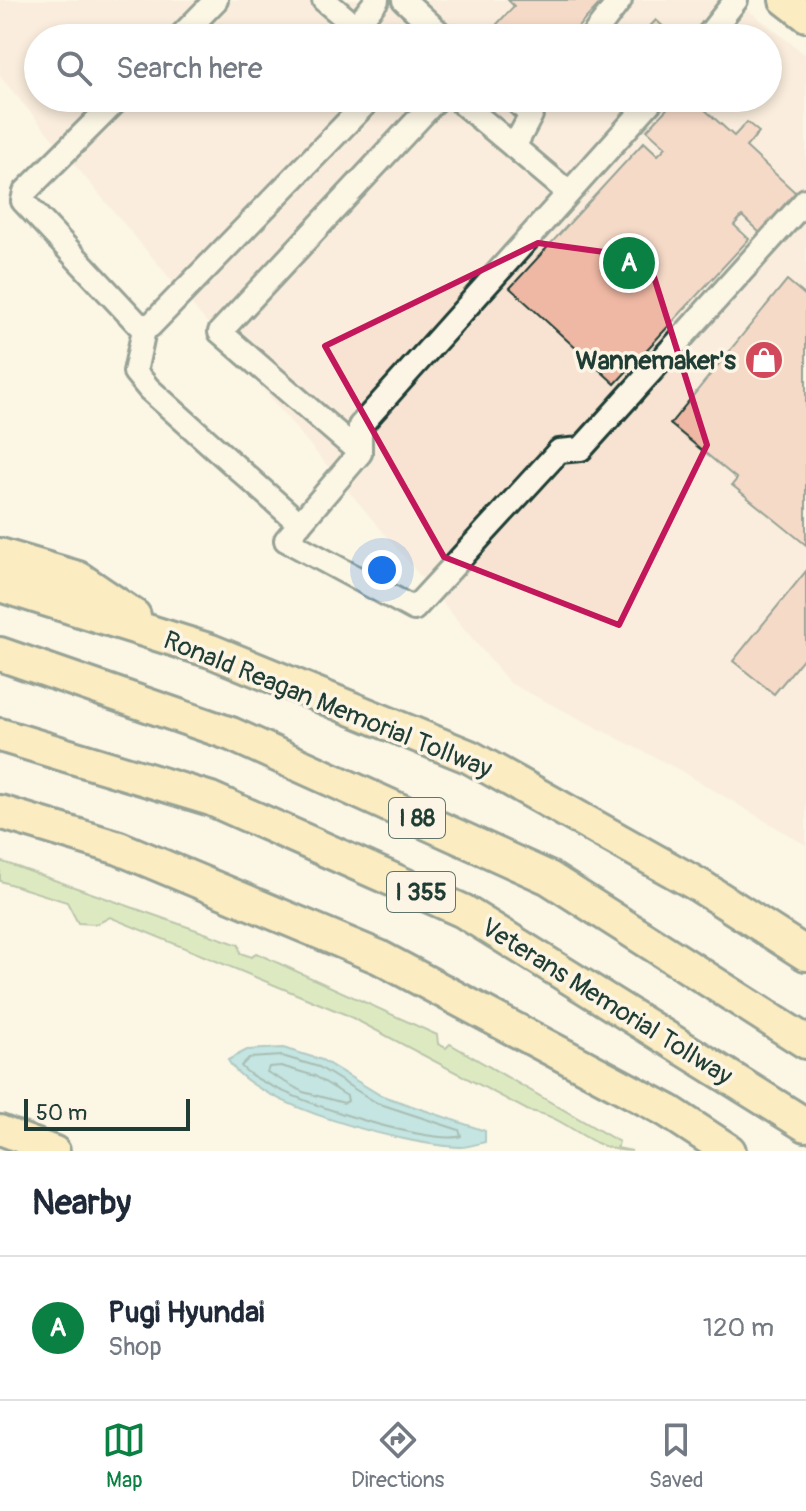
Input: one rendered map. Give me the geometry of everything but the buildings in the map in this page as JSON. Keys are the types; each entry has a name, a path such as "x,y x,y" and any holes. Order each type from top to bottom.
{"highway":[{"path":"0,555 78,578 163,636"},
{"name":"Ronald Reagan Memorial Tollway","path":"0,585 211,651 470,757 700,886 806,954"},
{"name":"I 88","path":"0,654 231,734 549,878 806,1042"},
{"name":"Veterans Memorial Tollway","path":"0,735 211,799 463,911 806,1125"},
{"path":"0,812 119,848 379,957 668,1111 729,1151"}],"main road":[{"path":"0,1130 55,1151"}],"lane":[{"path":"193,24 216,0"},
{"path":"324,0 352,24"},
{"path":"366,24 377,0"},
{"path":"404,0 430,24"},
{"path":"602,24 620,0"},
{"path":"717,24 736,0"},
{"path":"105,112 25,192 23,201 139,325 150,326 357,112"},
{"path":"360,453 220,332 425,112"},
{"path":"473,112 569,193"},
{"path":"514,147 534,112"},
{"path":"641,112 360,426 360,453 286,540 414,609 559,451 581,449 806,200"},
{"path":"145,325 135,372 149,389 300,524"}],"highlighted area":[{"path":"538,243 648,258 707,445 619,625 444,557 325,346"}],"shaded area":[{"path":"0,0 735,0 766,24 24,24 24,105 0,76"},
{"path":"782,36 806,55 806,845 680,770 510,683 30,112 782,112"}],"green space":[{"path":"0,861 239,945 240,953 252,957 256,953 437,1035 438,1044 446,1048 450,1044 619,1142 617,1148 632,1151 616,1149 590,1140 556,1119 529,1111 347,1015 110,917 97,924 78,923 67,902 0,881"}],"water":[{"path":"283,1048 322,1060 380,1095 485,1131 485,1142 463,1147 436,1145 334,1120 268,1093 243,1077 228,1060 247,1050"}],"place":[{"name":"Pugi Hyundai","path":"629,263"},
{"name":"Wannemaker's","path":"764,360"}]}
